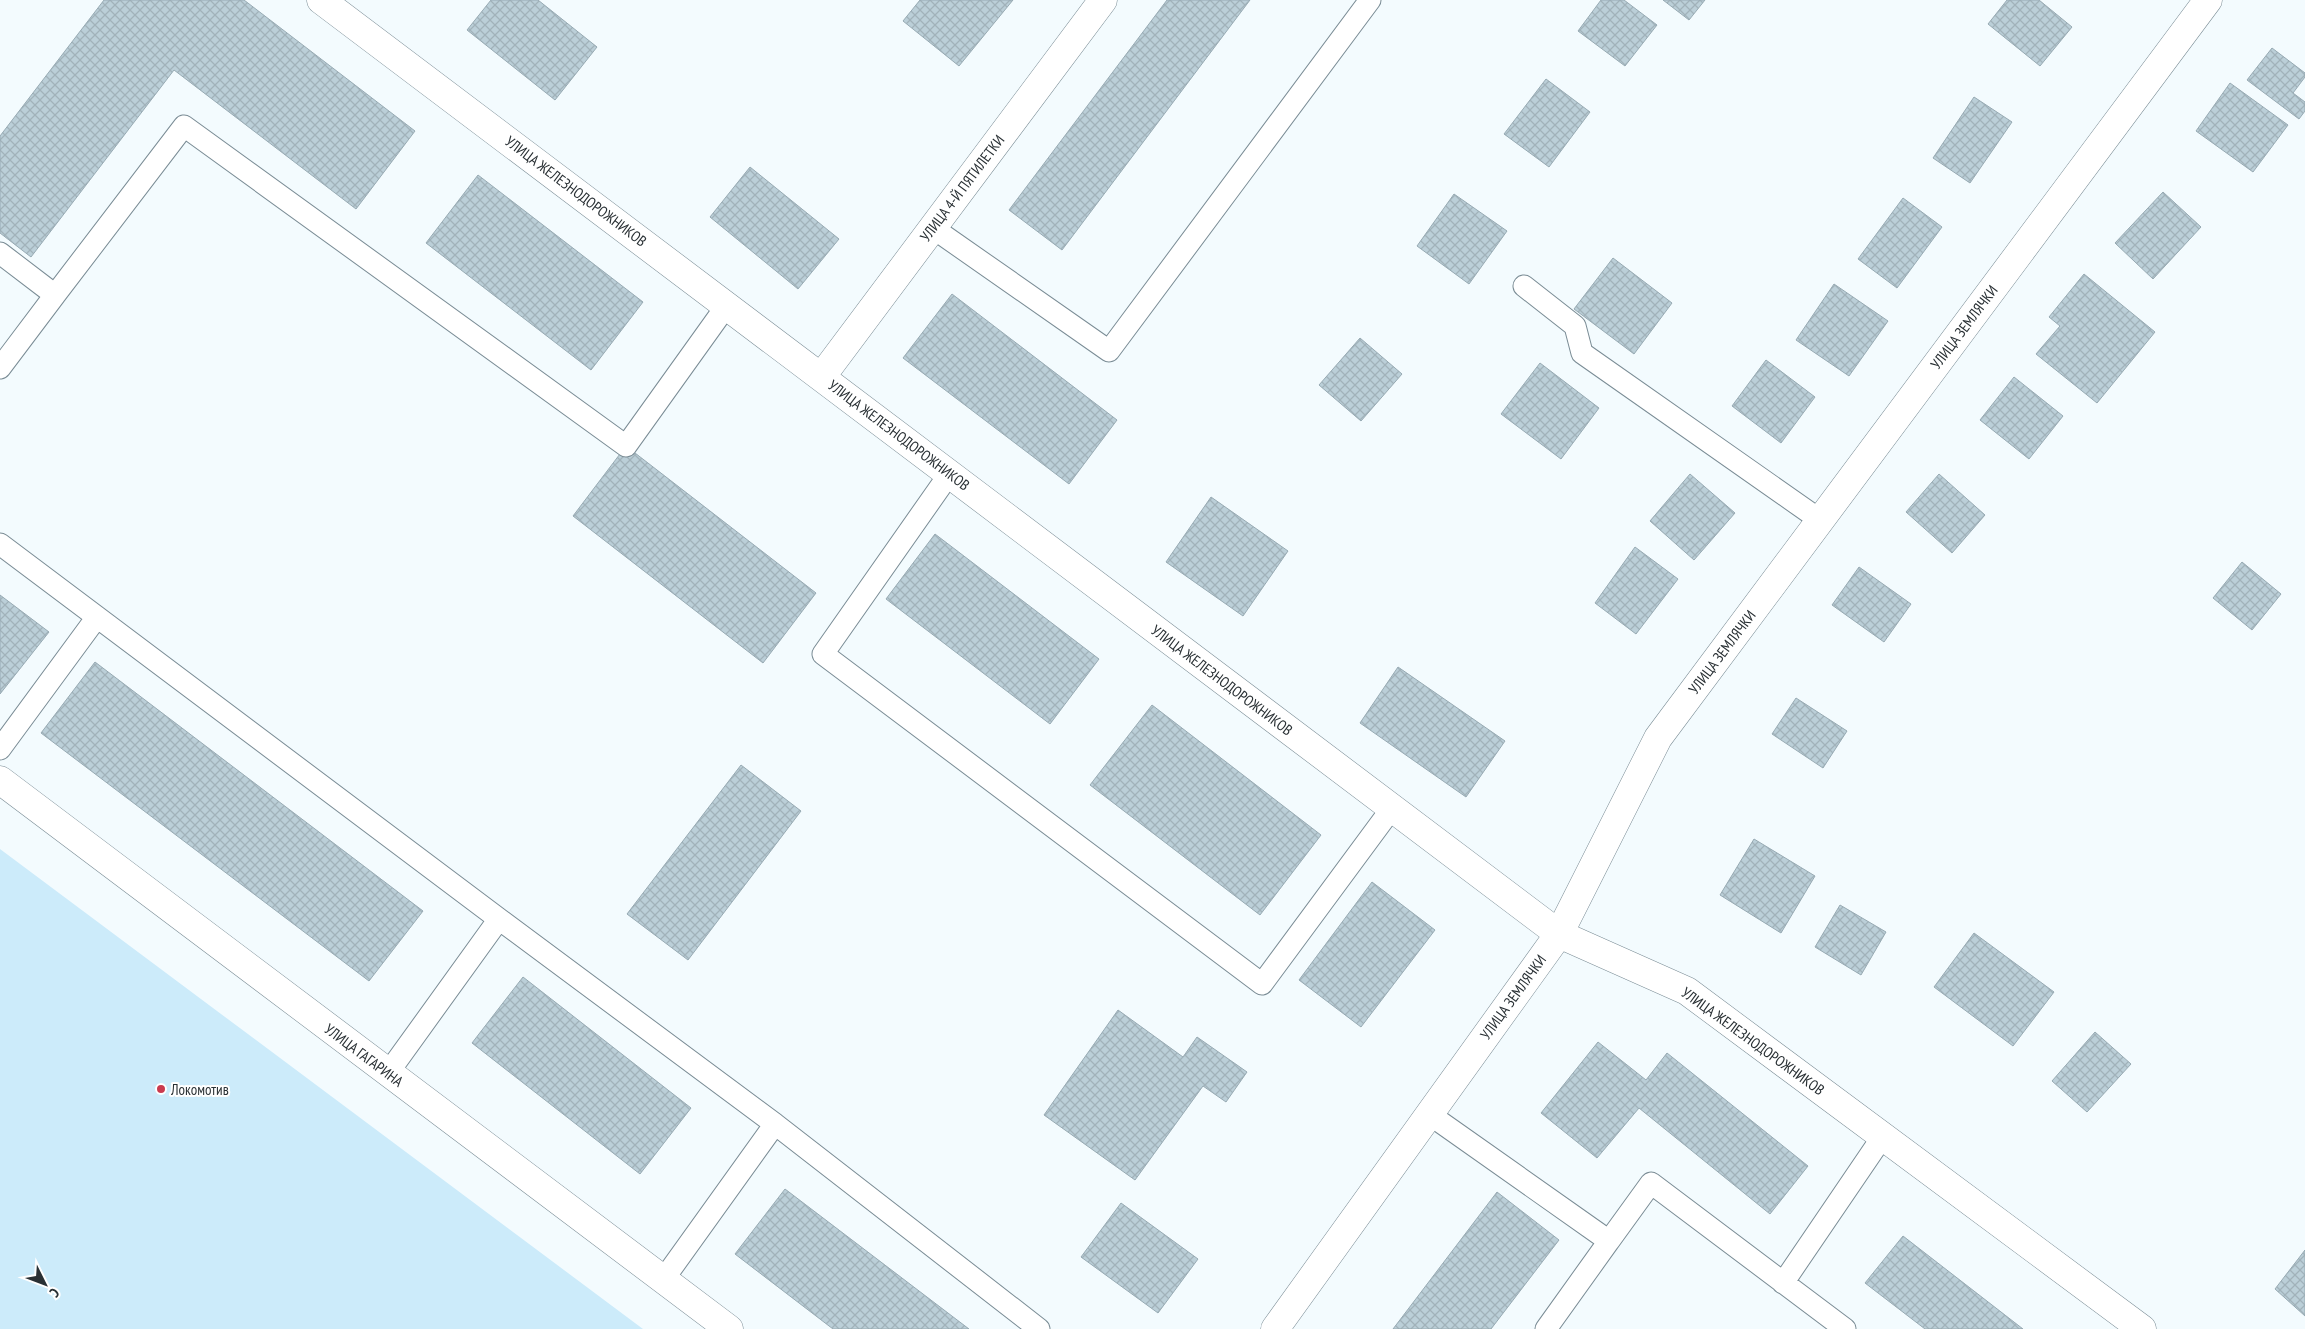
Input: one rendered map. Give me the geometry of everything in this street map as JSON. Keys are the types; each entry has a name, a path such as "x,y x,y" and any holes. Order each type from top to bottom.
{"street":[{"name":"УЛИЦА ЖЕЛЕЗНОДОРОЖНИКОВ","path":"321,0 727,304 1559,934 1687,991 2142,1329"},
{"name":"УЛИЦА 4-Й ПЯТИЛЕТКИ","path":"822,376 1103,0"},
{"name":"УЛИЦА ЗЕМЛЯЧКИ","path":"1275,1329 1559,934 1658,738 2208,0"},
{"name":"УЛИЦА ГАГАРИНА","path":"0,780 729,1329"}],"lane":[{"path":"933,228 1109,351 1370,0"},
{"path":"0,368 184,126 626,446 727,304"},
{"path":"0,253 55,295"},
{"path":"1524,286 1575,326 1582,353 1820,520"},
{"path":"950,473 823,654 1262,984 1392,808"},
{"path":"0,544 775,1124 1039,1329"},
{"path":"0,749 96,617"},
{"path":"388,1073 499,919"},
{"path":"1429,1114 1608,1241"},
{"path":"663,1280 775,1124"},
{"path":"1783,1283 1883,1136"},
{"path":"1546,1329 1608,1241 1652,1183 1845,1329"}],"shaded area":[{"name":"Локомотив","path":"0,849 643,1329 0,1329"}],"building":[{"path":"104,0 244,0 415,131 356,209 174,70 31,257 0,233 0,136"},
{"path":"491,0 538,0 597,47 555,100 467,30"},
{"path":"920,0 1013,0 959,66 903,21"},
{"path":"1167,0 1250,0 1062,250 1009,210"},
{"path":"1601,0 1624,0 1657,25 1625,66 1578,31"},
{"path":"1663,0 1705,0 1689,20"},
{"path":"2007,0 2039,0 2072,27 2040,66 1988,24"},
{"path":"2272,48 2305,73 2305,77 2293,93 2305,102 2305,111 2299,119 2247,80"},
{"path":"1546,79 1590,112 1549,167 1504,134"},
{"path":"2230,83 2288,125 2253,172 2196,131"},
{"path":"1974,97 2012,122 1970,183 1933,158"},
{"path":"750,167 839,239 798,289 710,217"},
{"path":"478,175 643,302 591,370 426,243"},
{"path":"2163,192 2201,227 2153,279 2115,243"},
{"path":"1454,194 1507,231 1469,284 1417,246"},
{"path":"1903,198 1942,227 1897,288 1858,259"},
{"path":"1613,258 1672,303 1634,354 1574,309"},
{"path":"2084,274 2155,332 2097,403 2036,354 2060,326 2049,317"},
{"path":"1834,284 1888,321 1849,376 1796,340"},
{"path":"952,294 1117,420 1069,484 903,358"},
{"path":"1360,338 1402,374 1361,421 1319,385"},
{"path":"1766,360 1815,397 1781,443 1732,406"},
{"path":"1540,363 1599,408 1561,459 1501,414"},
{"path":"2014,377 2063,416 2029,459 1980,420"},
{"path":"626,446 816,593 763,663 573,516"},
{"path":"1690,474 1735,513 1694,560 1650,521"},
{"path":"1939,474 1985,515 1952,553 1906,512"},
{"path":"1211,497 1288,551 1243,616 1166,562"},
{"path":"935,534 1099,659 1050,724 886,599"},
{"path":"1635,547 1678,579 1636,634 1595,603"},
{"path":"2242,562 2281,594 2252,630 2213,598"},
{"path":"1859,567 1911,604 1884,642 1832,605"},
{"path":"0,595 49,632 0,694"},
{"path":"95,662 423,911 369,981 41,733"},
{"path":"1398,667 1505,741 1466,797 1360,723"},
{"path":"1796,698 1847,731 1823,768 1772,734"},
{"path":"1152,705 1321,835 1260,915 1090,785"},
{"path":"741,765 801,811 688,960 627,914"},
{"path":"1754,839 1815,876 1781,933 1720,895"},
{"path":"1372,882 1435,930 1361,1027 1299,980"},
{"path":"1840,905 1886,932 1861,975 1815,947"},
{"path":"1974,933 2054,992 2013,1046 1934,987"},
{"path":"523,977 691,1108 640,1174 472,1043"},
{"path":"1118,1010 1183,1057 1197,1037 1247,1072 1226,1102 1203,1086 1135,1180 1044,1115"},
{"path":"2095,1032 2131,1064 2087,1112 2052,1081"},
{"path":"1598,1042 1646,1080 1667,1053 1808,1166 1770,1214 1639,1108 1597,1158 1541,1113"},
{"path":"785,1189 969,1329 833,1329 735,1254"},
{"path":"1497,1192 1559,1240 1491,1329 1393,1329"},
{"path":"1121,1203 1198,1259 1158,1313 1081,1257"},
{"path":"1903,1236 2023,1329 1925,1329 1865,1283"},
{"path":"2305,1250 2305,1316 2275,1289"}],"place":[{"name":"Локомотив","path":"161,1089"}]}
